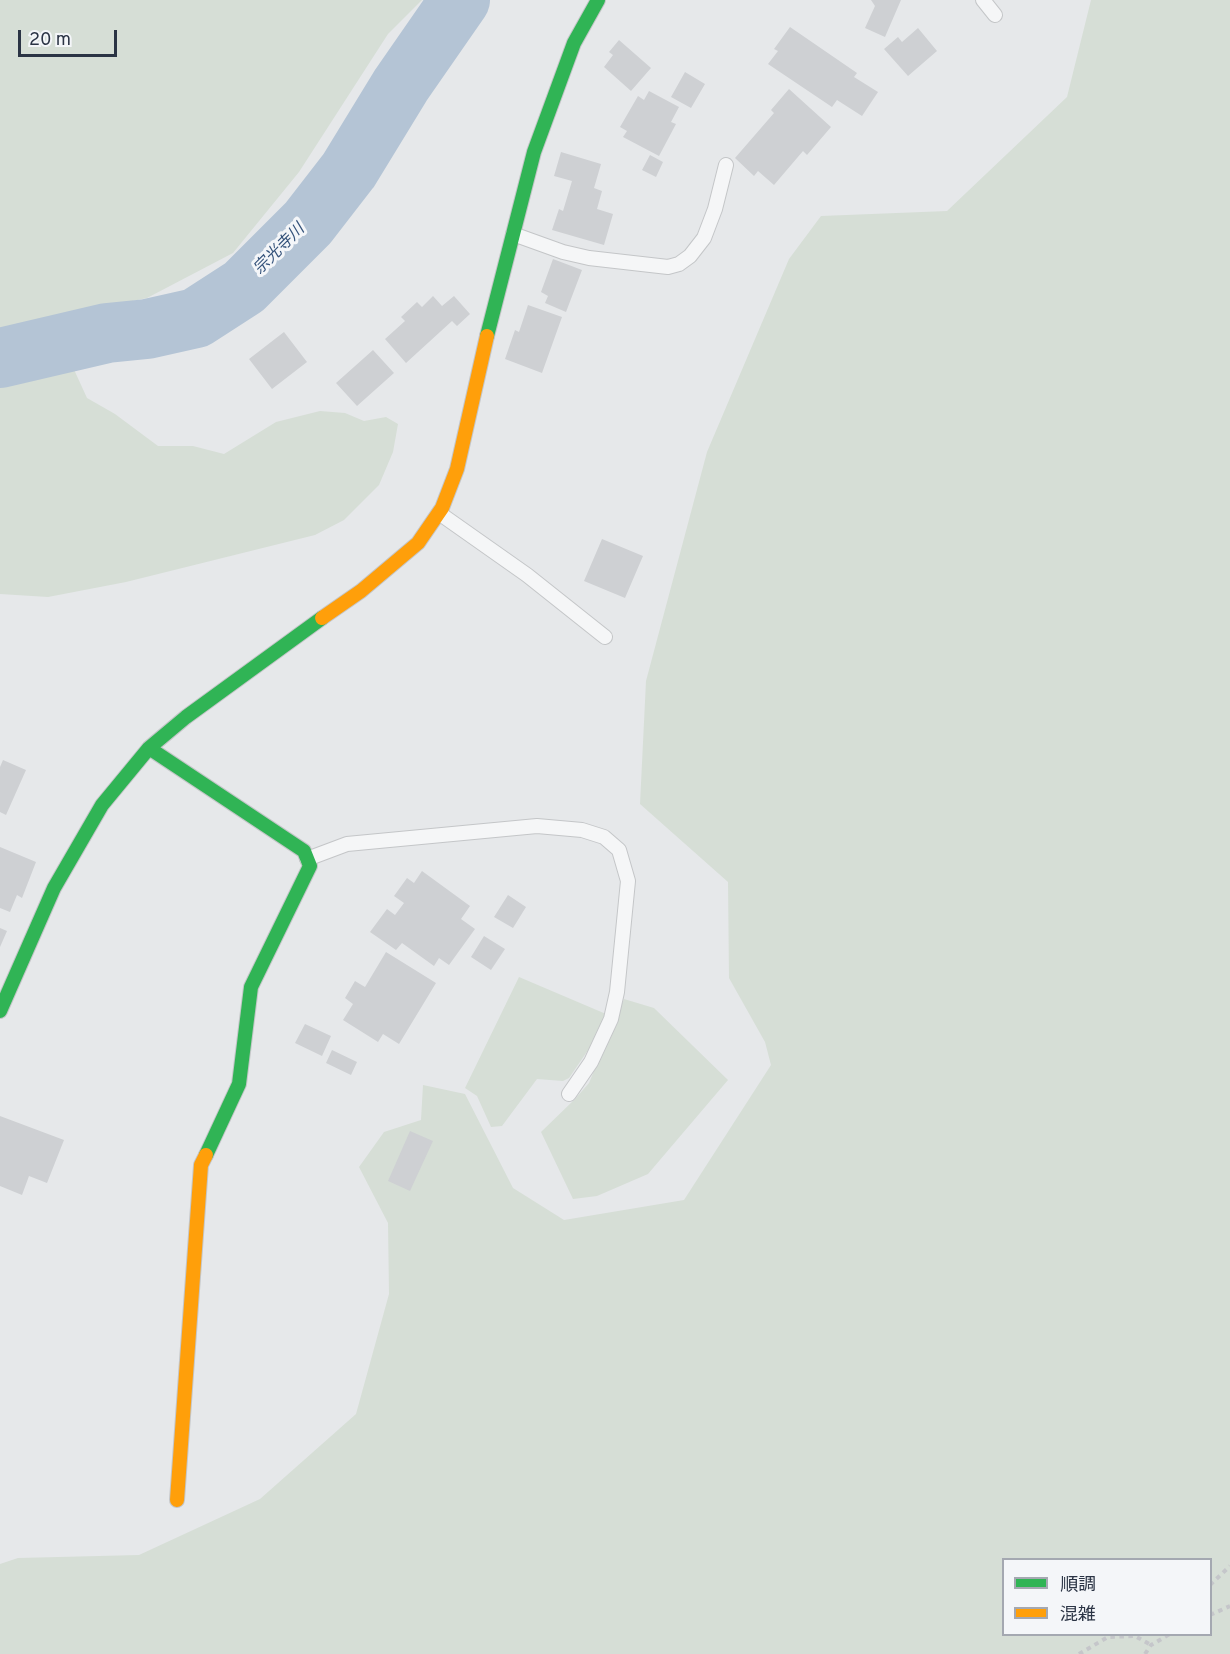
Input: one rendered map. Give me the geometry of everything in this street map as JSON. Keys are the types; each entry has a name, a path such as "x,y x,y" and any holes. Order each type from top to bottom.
{"street":[{"path":"0,1011 54,888 102,805 149,748 186,717 361,591 418,543 442,508 458,468 478,374 534,152 574,43 598,0"},
{"path":"149,748 304,851 310,866 250,987 238,1084 201,1165 177,1500"}],"lane":[{"path":"983,0 995,15"},
{"path":"513,234 563,252 589,258 668,267 679,264 690,256 704,238 715,209 726,165"},
{"path":"439,513 527,575 605,637"},
{"path":"307,859 347,844 537,826 582,830 604,837 619,850 628,881 617,992 611,1019 591,1062 569,1094"}],"path":[{"path":"1212,1583 1230,1566"},
{"path":"1212,1614 1230,1606"},
{"path":"1079,1654 1108,1637 1135,1636 1151,1645"},
{"path":"1145,1654 1151,1645 1168,1636"}],"shaded area":[{"path":"0,0 422,0 388,34 299,172 233,253 147,298 0,329"},
{"path":"1091,0 1230,0 1230,1654 0,1654 0,1564 18,1558 139,1555 260,1499 356,1414 389,1294 388,1223 359,1167 384,1132 421,1120 423,1085 465,1094 513,1188 564,1220 684,1200 771,1065 765,1042 729,978 728,882 640,804 646,681 707,452 789,259 821,216 947,211 1067,97"},
{"path":"63,361 71,363 87,398 115,414 158,446 193,446 224,454 276,422 320,411 345,413 364,421 386,417 398,424 393,452 379,485 344,520 315,535 126,582 48,597 0,594 0,376 33,373"},
{"path":"519,977 606,1014 595,1040 569,1078 563,1081 537,1079 502,1126 491,1127 477,1096 465,1088"},
{"path":"624,999 654,1008 728,1080 648,1174 597,1196 573,1199 541,1132 589,1083"}],"building":[{"path":"871,0 901,0 885,37 865,28 875,6"},
{"path":"790,27 857,73 854,77 878,92 862,116 837,100 832,107 768,64 778,51 774,49"},
{"path":"918,28 937,51 908,76 884,49 898,37 902,42"},
{"path":"619,40 651,68 631,91 604,67 613,55 609,52"},
{"path":"685,72 705,84 691,108 671,97"},
{"path":"789,89 831,127 807,155 803,151 774,185 758,171 754,176 735,158 774,113 771,110"},
{"path":"649,91 679,107 671,122 676,124 659,156 623,137 627,131 620,127 638,96 644,100"},
{"path":"561,152 601,164 594,188 602,191 597,209 613,214 604,245 552,230 559,209 563,211 572,181 554,176"},
{"path":"650,155 663,162 656,177 642,170"},
{"path":"553,259 582,270 566,312 545,303 548,296 541,292"},
{"path":"433,296 442,306 454,296 470,314 457,326 452,321 406,363 385,339 405,321 401,317 417,302 422,307"},
{"path":"528,305 562,317 542,373 505,359 515,330 519,332"},
{"path":"284,332 307,362 272,389 249,359"},
{"path":"373,350 394,373 357,406 336,383"},
{"path":"602,539 643,556 625,598 584,581"},
{"path":"3,760 26,770 6,815 0,812 0,767"},
{"path":"0,847 36,862 22,898 17,895 10,912 0,908"},
{"path":"422,871 470,906 461,919 475,929 449,965 439,958 434,966 402,943 396,950 370,932 387,909 395,915 404,903 394,896 407,878 414,883"},
{"path":"508,895 526,907 513,928 494,917"},
{"path":"0,928 7,931 0,947"},
{"path":"484,936 505,949 491,970 471,957"},
{"path":"386,952 436,983 399,1044 383,1034 378,1042 343,1020 353,1004 345,998 355,981 365,987"},
{"path":"305,1024 331,1036 322,1056 295,1043"},
{"path":"332,1050 357,1062 351,1075 326,1063"},
{"path":"0,1116 64,1140 47,1183 29,1176 22,1195 0,1186"},
{"path":"410,1131 433,1141 410,1191 388,1181"}],"waterway":[{"name":"宗光寺川","path":"0,358 107,333 147,329 196,318 244,287 308,223 349,170 401,85 460,0"}],"traffic: fast":[{"path":"487,336 534,152 574,43 598,0"},
{"path":"0,1011 54,888 102,805 149,748 186,717 322,618"},
{"path":"149,748 304,851 310,866 251,987 239,1084 206,1155"}],"traffic: slow":[{"path":"322,618 361,591 418,543 442,508 457,469 487,336"},
{"path":"177,1500 201,1165 206,1155"}]}
